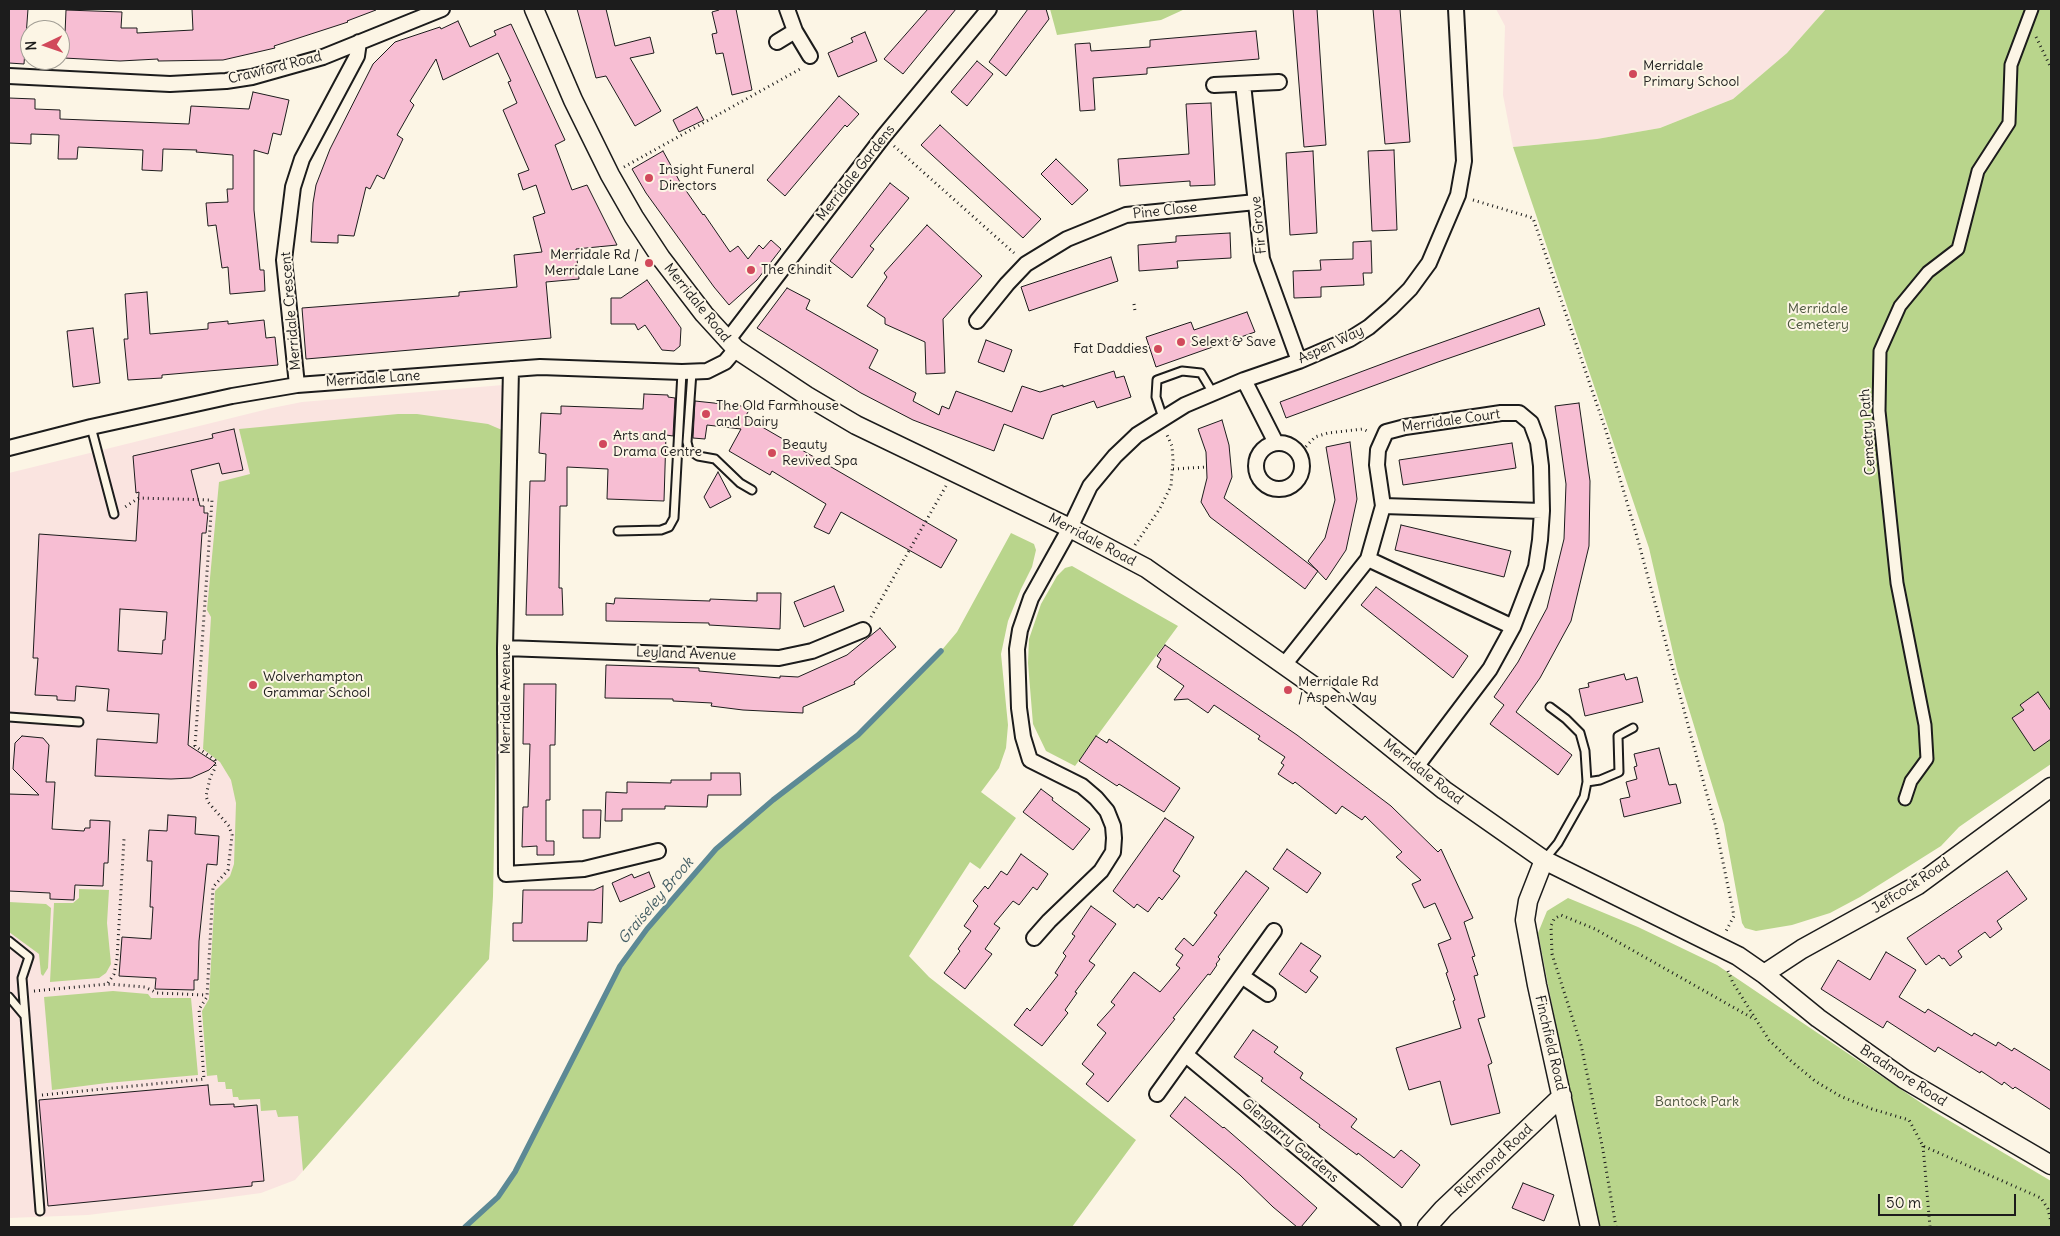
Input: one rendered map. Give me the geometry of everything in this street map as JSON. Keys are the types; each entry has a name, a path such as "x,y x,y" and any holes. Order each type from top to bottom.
{"street":[{"name":"Crawford Road","path":"9,76 170,84 226,81 289,67 442,9"},
{"name":"Merridale Road","path":"534,9 610,175 634,217 661,258 732,345 808,396 856,425 1070,528 1146,568 1325,694 1444,790 1544,860 1718,945 1764,974"},
{"path":"787,9 795,31 810,56"},
{"name":"Merridale Gardens","path":"732,345 883,137 989,9"},
{"name":"Aspen Way","path":"1034,938 1101,871 1113,852 1114,838 1113,826 1107,811 1096,798 1082,786 1030,760 1023,737 1017,649 1020,630 1031,598 1070,528 1090,486 1115,456 1137,435 1163,418 1213,393 1300,361 1350,339 1369,327 1410,289 1429,263 1458,195 1464,161 1456,9"},
{"name":"Cemetry Path","path":"1905,799 1911,781 1927,759 1920,699 1896,583 1879,411 1880,351 1900,306 1928,272 1958,249 1978,171 2009,123 2011,65 2030,13"},
{"path":"777,42 795,31"},
{"name":"Merridale Crescent","path":"297,385 284,260 293,188 302,159 357,56 359,42"},
{"path":"1214,86 1279,82"},
{"name":"Fir Grove","path":"1244,84 1262,260 1300,361"},
{"name":"Pine Close","path":"978,321 1007,284 1026,264 1067,239 1126,215 1256,202"},
{"name":"Merridale Lane","path":"9,448 91,427 232,396 297,385 540,367 707,371 726,362 732,345"},
{"name":"Merridale Avenue","path":"511,369 505,648 506,874 584,869 658,851"},
{"path":"1244,380 1276,443"},
{"name":"Merridale Court","path":"1382,439 1386,432 1405,427 1501,413 1519,413 1531,423 1538,442 1541,466 1542,511 1536,567 1513,627 1490,668 1416,767"},
{"path":"1284,665 1368,558 1383,506 1376,465 1382,439"},
{"path":"1276,443 1290,445 1299,454 1302,468 1295,483 1281,489 1266,485 1257,472 1256,464 1262,450 1276,443"},
{"path":"1383,506 1542,511"},
{"path":"1368,558 1513,627"},
{"name":"Leyland Avenue","path":"505,648 779,658 812,650 863,630"},
{"name":"Jeffcock Road","path":"1764,974 1802,949 1918,885 2051,787"},
{"name":"Finchfield Road","path":"1544,860 1528,900 1524,920 1536,985 1590,1227"},
{"path":"1157,1094 1243,977 1274,931"},
{"name":"Bradmore Road","path":"1764,974 1818,1018 1904,1079 2051,1165"},
{"path":"1243,977 1268,994"},
{"name":"Glengarry Gardens","path":"1186,1055 1393,1227"},
{"name":"Richmond Road","path":"1427,1227 1443,1209 1562,1096"}],"lane":[{"path":"1163,418 1156,397 1157,380 1182,371 1202,372 1213,393"},
{"path":"687,372 687,442 689,450 698,456 716,459 740,483 752,490"},
{"path":"618,531 661,530 672,524 675,513 687,372"},
{"path":"91,427 114,514"},
{"path":"1544,860 1562,835 1584,797 1587,782 1585,751 1580,732 1550,707"},
{"path":"9,717 79,722"},
{"path":"1587,782 1600,780 1619,772 1618,736 1633,728"},
{"path":"9,941 29,957 22,978 40,1211"},
{"path":"9,997 25,1016"}],"path":[{"path":"2030,13 2051,68"},
{"path":"610,175 807,65 810,56"},
{"path":"883,137 1026,264"},
{"path":"1458,195 1533,218 1606,430 1634,524 1716,828 1734,916 1718,945 1733,983 1769,1040 1815,1081 1840,1096 1872,1109 1909,1120 1923,1146 1930,1227"},
{"path":"1134,304 1135,311"},
{"path":"1126,558 1159,510 1171,486 1173,470 1172,446 1163,418"},
{"path":"1299,454 1316,437 1328,433 1363,429 1382,439"},
{"path":"1173,470 1206,467"},
{"path":"863,630 954,472"},
{"path":"31,1096 204,1079 199,1009 206,995 213,887 228,870 232,835 229,826 208,802 206,796 210,778 215,768 215,760 195,746 212,500 139,498 114,514"},
{"path":"108,984 114,974 117,959 124,839"},
{"path":"1616,1227 1602,1145 1581,1045 1552,954 1551,926 1554,919 1560,915 1595,929 1755,1019"},
{"path":"23,992 108,984 146,987 157,993 206,995"},
{"path":"1923,1146 2041,1198 2048,1208 2051,1222"}],"shaded area":[{"name":"Merridale Primary School","path":"1496,9 1826,9 1787,53 1733,99 1660,128 1597,139 1513,147 1503,95 1505,26"},
{"name":"Wolverhampton Grammar School","path":"503,385 493,896 489,959 295,1180 261,1193 209,1200 88,1215 9,1218 9,473 302,402"}],"green space":[{"path":"1050,9 1185,9 1161,20 1057,35"},
{"name":"Merridale Cemetery","path":"1826,9 2051,9 2051,764 1959,827 1941,846 1860,897 1830,913 1792,925 1756,931 1745,928 1742,923 1724,824 1677,670 1649,548 1513,147 1597,139 1660,128 1733,99 1787,53"},
{"path":"398,414 417,414 488,424 502,430 493,896 489,959 303,1171 298,1116 278,1117 276,1110 261,1111 260,1099 239,1100 238,1097 233,1097 232,1089 226,1089 225,1082 218,1082 217,1075 207,1076 202,1011 209,999 215,891 230,876 234,864 236,803 231,780 220,762 203,749 211,617 207,610 219,482 250,474 239,429"},
{"path":"1011,533 1034,544 1036,550 1032,567 1008,621 1001,654 1008,725 1006,748 999,768 981,792 1016,818 980,869 970,862 909,956 929,977 1136,1140 1072,1227 465,1227 498,1197 515,1172 620,966 647,929 716,849 773,800 858,735 941,651 957,632"},
{"path":"1072,566 1178,626 1075,766 1046,751 1033,724 1028,663 1029,639 1041,604 1057,576 1065,568"},
{"path":"79,889 109,890 107,923 111,964 106,973 99,978 50,982 54,903 73,903 79,898"},
{"name":"Bantock Park","path":"1568,898 1638,927 1717,965 1933,1111 2051,1181 2051,1227 1595,1227 1538,933 1547,911"},
{"path":"9,902 46,904 51,908 48,968 43,976 41,974 39,954 9,932"},
{"path":"113,991 148,994 151,998 191,998 198,1075 52,1090 44,997"}],"building":[{"path":"9,9 28,9 27,20 20,20 20,64 9,63"},
{"path":"192,9 376,9 348,22 274,46 275,48 223,60 158,61 158,59 120,61 70,58 70,20 66,20 66,10 122,12 121,28 137,28 137,33 193,30"},
{"path":"577,9 606,9 615,46 650,37 654,53 630,58 661,111 635,126 606,76 596,78"},
{"path":"719,9 736,9 752,90 732,95 723,53 716,54 712,34 717,33 712,12"},
{"path":"928,9 956,9 903,74 884,59"},
{"path":"1028,9 1046,9 1049,19 1006,76 989,62"},
{"path":"1293,9 1317,9 1326,145 1304,147"},
{"path":"1373,9 1400,9 1410,142 1385,144"},
{"path":"458,21 470,47 496,35 494,31 511,24 565,140 555,145 572,190 587,185 617,245 576,249 579,279 546,282 551,338 306,359 302,308 459,296 459,292 517,287 514,255 542,252 533,217 545,213 536,185 523,190 518,174 529,170 503,110 517,103 508,82 511,81 498,53 443,80 436,59 410,101 414,105 397,135 403,139 384,179 377,175 370,189 366,187 354,236 338,235 338,243 311,242 316,185 330,149 373,64 395,42 440,27 441,29"},
{"path":"1256,31 1259,59 1147,68 1147,74 1093,78 1095,110 1080,111 1075,44 1090,43 1091,51 1150,47 1150,40"},
{"path":"865,32 877,61 838,77 828,53 853,42 851,38"},
{"path":"977,61 993,74 967,106 951,92"},
{"path":"253,92 289,100 281,135 273,133 268,154 254,150 254,210 260,270 264,270 265,291 230,294 228,267 222,268 216,225 208,226 206,203 228,202 227,189 233,189 233,155 196,152 197,150 163,149 162,171 142,170 143,150 78,147 77,159 58,159 59,135 31,134 31,144 9,143 9,98 35,99 35,109 60,110 60,119 189,124 191,106 249,109"},
{"path":"839,96 859,114 847,127 845,125 785,196 767,180"},
{"path":"1211,103 1215,185 1190,186 1190,181 1120,186 1118,159 1189,154 1186,104"},
{"path":"697,107 704,120 679,132 673,120"},
{"path":"940,125 1041,219 1023,238 921,145"},
{"path":"1394,150 1397,230 1372,231 1368,151"},
{"path":"663,151 680,182 730,252 738,246 748,259 759,245 763,249 771,240 781,249 757,280 729,305 646,193 632,169"},
{"path":"1313,151 1317,233 1290,235 1286,153"},
{"path":"1056,159 1088,190 1072,205 1041,174"},
{"path":"890,183 909,198 870,246 874,249 852,278 830,261"},
{"path":"927,225 982,276 943,319 945,373 926,374 925,342 885,324 885,318 867,306 887,277 884,273"},
{"path":"1230,233 1231,258 1177,261 1178,268 1139,271 1138,245 1176,242 1176,236"},
{"path":"1371,241 1372,273 1363,273 1364,285 1321,287 1321,297 1294,298 1293,271 1321,270 1320,260 1353,259 1353,242"},
{"path":"1111,257 1118,281 1029,311 1021,287"},
{"path":"647,280 681,328 680,346 674,351 662,350 645,325 638,330 635,324 611,324 611,298 621,298"},
{"path":"787,288 810,300 806,309 878,350 869,368 916,393 913,401 939,415 942,406 949,409 956,391 1012,412 1022,386 1040,392 1114,371 1116,378 1124,376 1131,397 1097,408 1094,401 1052,415 1043,439 1004,424 994,451 913,420 861,393 757,328"},
{"path":"147,292 150,334 208,329 208,323 228,321 228,324 264,320 266,338 275,337 278,365 162,375 162,378 128,380 124,339 128,339 125,294"},
{"path":"1539,308 1545,325 1286,418 1280,402"},
{"path":"1247,312 1255,332 1156,367 1146,337 1191,322 1194,330"},
{"path":"93,328 100,383 73,387 67,331"},
{"path":"986,340 1012,350 1004,372 978,362"},
{"name":"Arts and Drama Centre","path":"644,394 668,395 668,397 675,398 673,436 666,435 664,501 607,499 608,469 567,467 567,506 560,506 559,588 562,588 563,615 526,615 530,481 545,481 546,454 539,453 541,413 561,414 561,406 643,409"},
{"path":"695,401 751,407 745,417 957,540 941,568 841,512 829,534 814,527 826,504 772,471 770,475 729,451 741,429 707,425 705,439 693,438"},
{"path":"1579,403 1590,481 1589,546 1571,621 1540,678 1516,712 1572,755 1558,775 1490,724 1504,705 1494,697 1518,662 1547,608 1564,539 1566,484 1555,406"},
{"path":"1222,420 1229,445 1232,477 1224,498 1318,571 1305,589 1210,517 1201,502 1207,478 1206,452 1198,429"},
{"path":"234,429 243,470 222,474 219,463 191,470 200,506 204,506 204,513 208,513 206,533 202,533 188,745 216,763 209,770 191,778 95,776 97,739 157,743 159,714 107,711 109,689 76,686 75,701 57,700 57,696 35,695 38,658 33,658 39,534 136,541 139,492 136,493 133,456 213,438 212,434","holes":["120,609 167,612 162,654 118,651"]},
{"path":"1350,442 1357,499 1346,550 1326,580 1308,561 1325,538 1335,500 1326,447"},
{"path":"1512,443 1516,468 1403,485 1399,460"},
{"path":"718,472 731,497 710,508 704,497"},
{"path":"1401,525 1511,551 1504,577 1395,550"},
{"path":"834,586 844,611 804,627 794,602"},
{"path":"1376,587 1468,656 1453,678 1361,605"},
{"path":"757,593 781,593 780,629 709,625 709,623 606,621 606,603 614,604 615,598 757,601"},
{"path":"880,628 896,647 854,682 855,684 803,707 803,713 743,710 711,706 712,703 673,701 673,699 605,698 606,665 699,668 699,671 780,678 780,676 798,677 847,655"},
{"path":"1165,645 1297,735 1391,806 1438,852 1441,849 1473,918 1464,922 1475,956 1472,957 1478,975 1474,976 1485,1017 1478,1019 1492,1063 1488,1065 1500,1113 1451,1125 1440,1081 1409,1090 1396,1048 1461,1028 1453,1001 1455,1000 1446,973 1448,972 1438,944 1451,939 1435,903 1424,908 1412,884 1421,880 1396,857 1402,852 1365,816 1362,820 1342,806 1336,814 1295,782 1293,784 1278,774 1284,765 1281,763 1285,757 1258,739 1260,736 1214,705 1208,713 1188,699 1174,700 1184,686 1157,667 1161,659 1157,656"},
{"path":"1624,674 1626,680 1637,677 1643,702 1585,716 1579,689 1589,687 1588,683"},
{"path":"524,684 556,684 555,745 550,745 550,800 546,800 546,841 554,841 554,855 537,855 537,846 522,847 523,807 528,807 530,744 523,744"},
{"path":"2038,692 2051,711 2051,739 2034,751 2012,718 2024,710 2020,705"},
{"path":"22,736 43,738 49,745 46,782 55,782 52,829 84,831 85,828 90,828 90,820 110,821 108,863 104,863 103,886 75,885 74,900 50,899 50,893 9,891 9,794 39,795 13,769 15,743"},
{"path":"1096,736 1107,743 1109,739 1180,788 1164,812 1119,784 1117,786 1079,761"},
{"path":"1659,748 1669,785 1676,784 1681,803 1624,817 1620,799 1630,797 1626,782 1637,779 1634,767 1637,766 1634,754"},
{"path":"711,773 740,773 741,795 708,795 707,807 665,806 665,809 622,809 622,821 605,821 606,792 627,793 627,782 671,783 671,780 711,780"},
{"path":"1041,789 1053,798 1052,800 1090,829 1073,850 1023,812"},
{"path":"583,810 601,810 600,838 583,838"},
{"path":"168,815 196,817 195,834 219,836 217,865 207,864 199,941 198,980 194,980 194,990 155,989 156,978 119,976 122,937 151,939 153,907 150,907 152,861 147,861 149,830 167,831"},
{"path":"1165,818 1194,837 1173,871 1180,876 1162,900 1159,897 1148,912 1137,904 1134,908 1113,891"},
{"path":"1287,849 1321,873 1307,893 1273,869"},
{"path":"1021,854 1048,874 1037,890 1033,887 1019,905 1013,901 994,924 1000,928 985,949 992,954 965,989 944,973 960,951 958,949 971,931 964,926 978,906 973,901 985,886 988,889 1001,871 1007,875"},
{"path":"1246,871 1269,888 1218,957 1220,959 1210,975 1208,974 1173,1018 1175,1019 1108,1102 1086,1084 1094,1074 1082,1064 1106,1033 1097,1025 1115,1005 1111,1002 1134,972 1160,992 1180,968 1176,965 1183,955 1175,949 1184,938 1193,946 1217,915 1214,913"},
{"path":"2007,871 2027,899 1997,921 2002,929 1990,938 1985,932 1958,951 1962,957 1950,966 1939,955 1926,965 1907,938"},
{"path":"649,872 655,887 620,902 612,883 632,874 634,878"},
{"path":"603,886 602,923 588,922 587,941 513,941 513,923 522,923 523,890 594,890"},
{"path":"1091,906 1116,924 1089,961 1095,965 1075,992 1077,993 1065,1010 1068,1013 1042,1046 1014,1025 1027,1008 1030,1011 1058,975 1055,973 1066,956 1063,953 1075,936 1072,934"},
{"path":"1301,943 1321,956 1310,971 1318,977 1306,993 1279,974"},
{"path":"1886,952 1916,970 1899,997 1925,1013 1928,1009 1972,1036 1974,1033 1996,1046 1998,1042 2012,1051 2014,1048 2051,1071 2051,1110 2015,1087 2013,1089 2004,1082 2002,1085 1938,1047 1935,1052 1887,1021 1883,1028 1821,989 1838,960 1870,980"},
{"path":"1253,1030 1278,1047 1274,1052 1303,1073 1300,1078 1357,1119 1351,1127 1394,1158 1401,1150 1420,1165 1402,1188 1358,1153 1357,1155 1319,1127 1320,1125 1261,1081 1263,1078 1234,1057"},
{"path":"208,1085 210,1105 234,1104 234,1107 257,1105 264,1181 252,1182 252,1186 48,1206 39,1100"},
{"path":"1185,1097 1224,1127 1317,1208 1301,1227 1297,1227 1273,1207 1240,1175 1170,1116"},
{"path":"1523,1183 1554,1195 1544,1221 1512,1208"}],"waterway":[{"name":"Graiseley Brook","path":"465,1227 498,1197 515,1172 620,966 647,929 716,849 773,800 858,735 941,651"}],"place":[{"name":"Merridale Primary School","path":"1633,74"},
{"name":"Insight Funeral Directors","path":"649,178"},
{"name":"Merridale Rd / Merridale Lane","path":"649,263"},
{"name":"The Chindit","path":"751,270"},
{"name":"Selext & Save","path":"1181,342"},
{"name":"Fat Daddies","path":"1158,349"},
{"name":"The Old Farmhouse and Dairy","path":"706,414"},
{"name":"Arts and Drama Centre","path":"603,444"},
{"name":"Beauty Revived Spa","path":"772,453"},
{"name":"Wolverhampton Grammar School","path":"253,685"},
{"name":"Merridale Rd / Aspen Way","path":"1288,690"}]}
